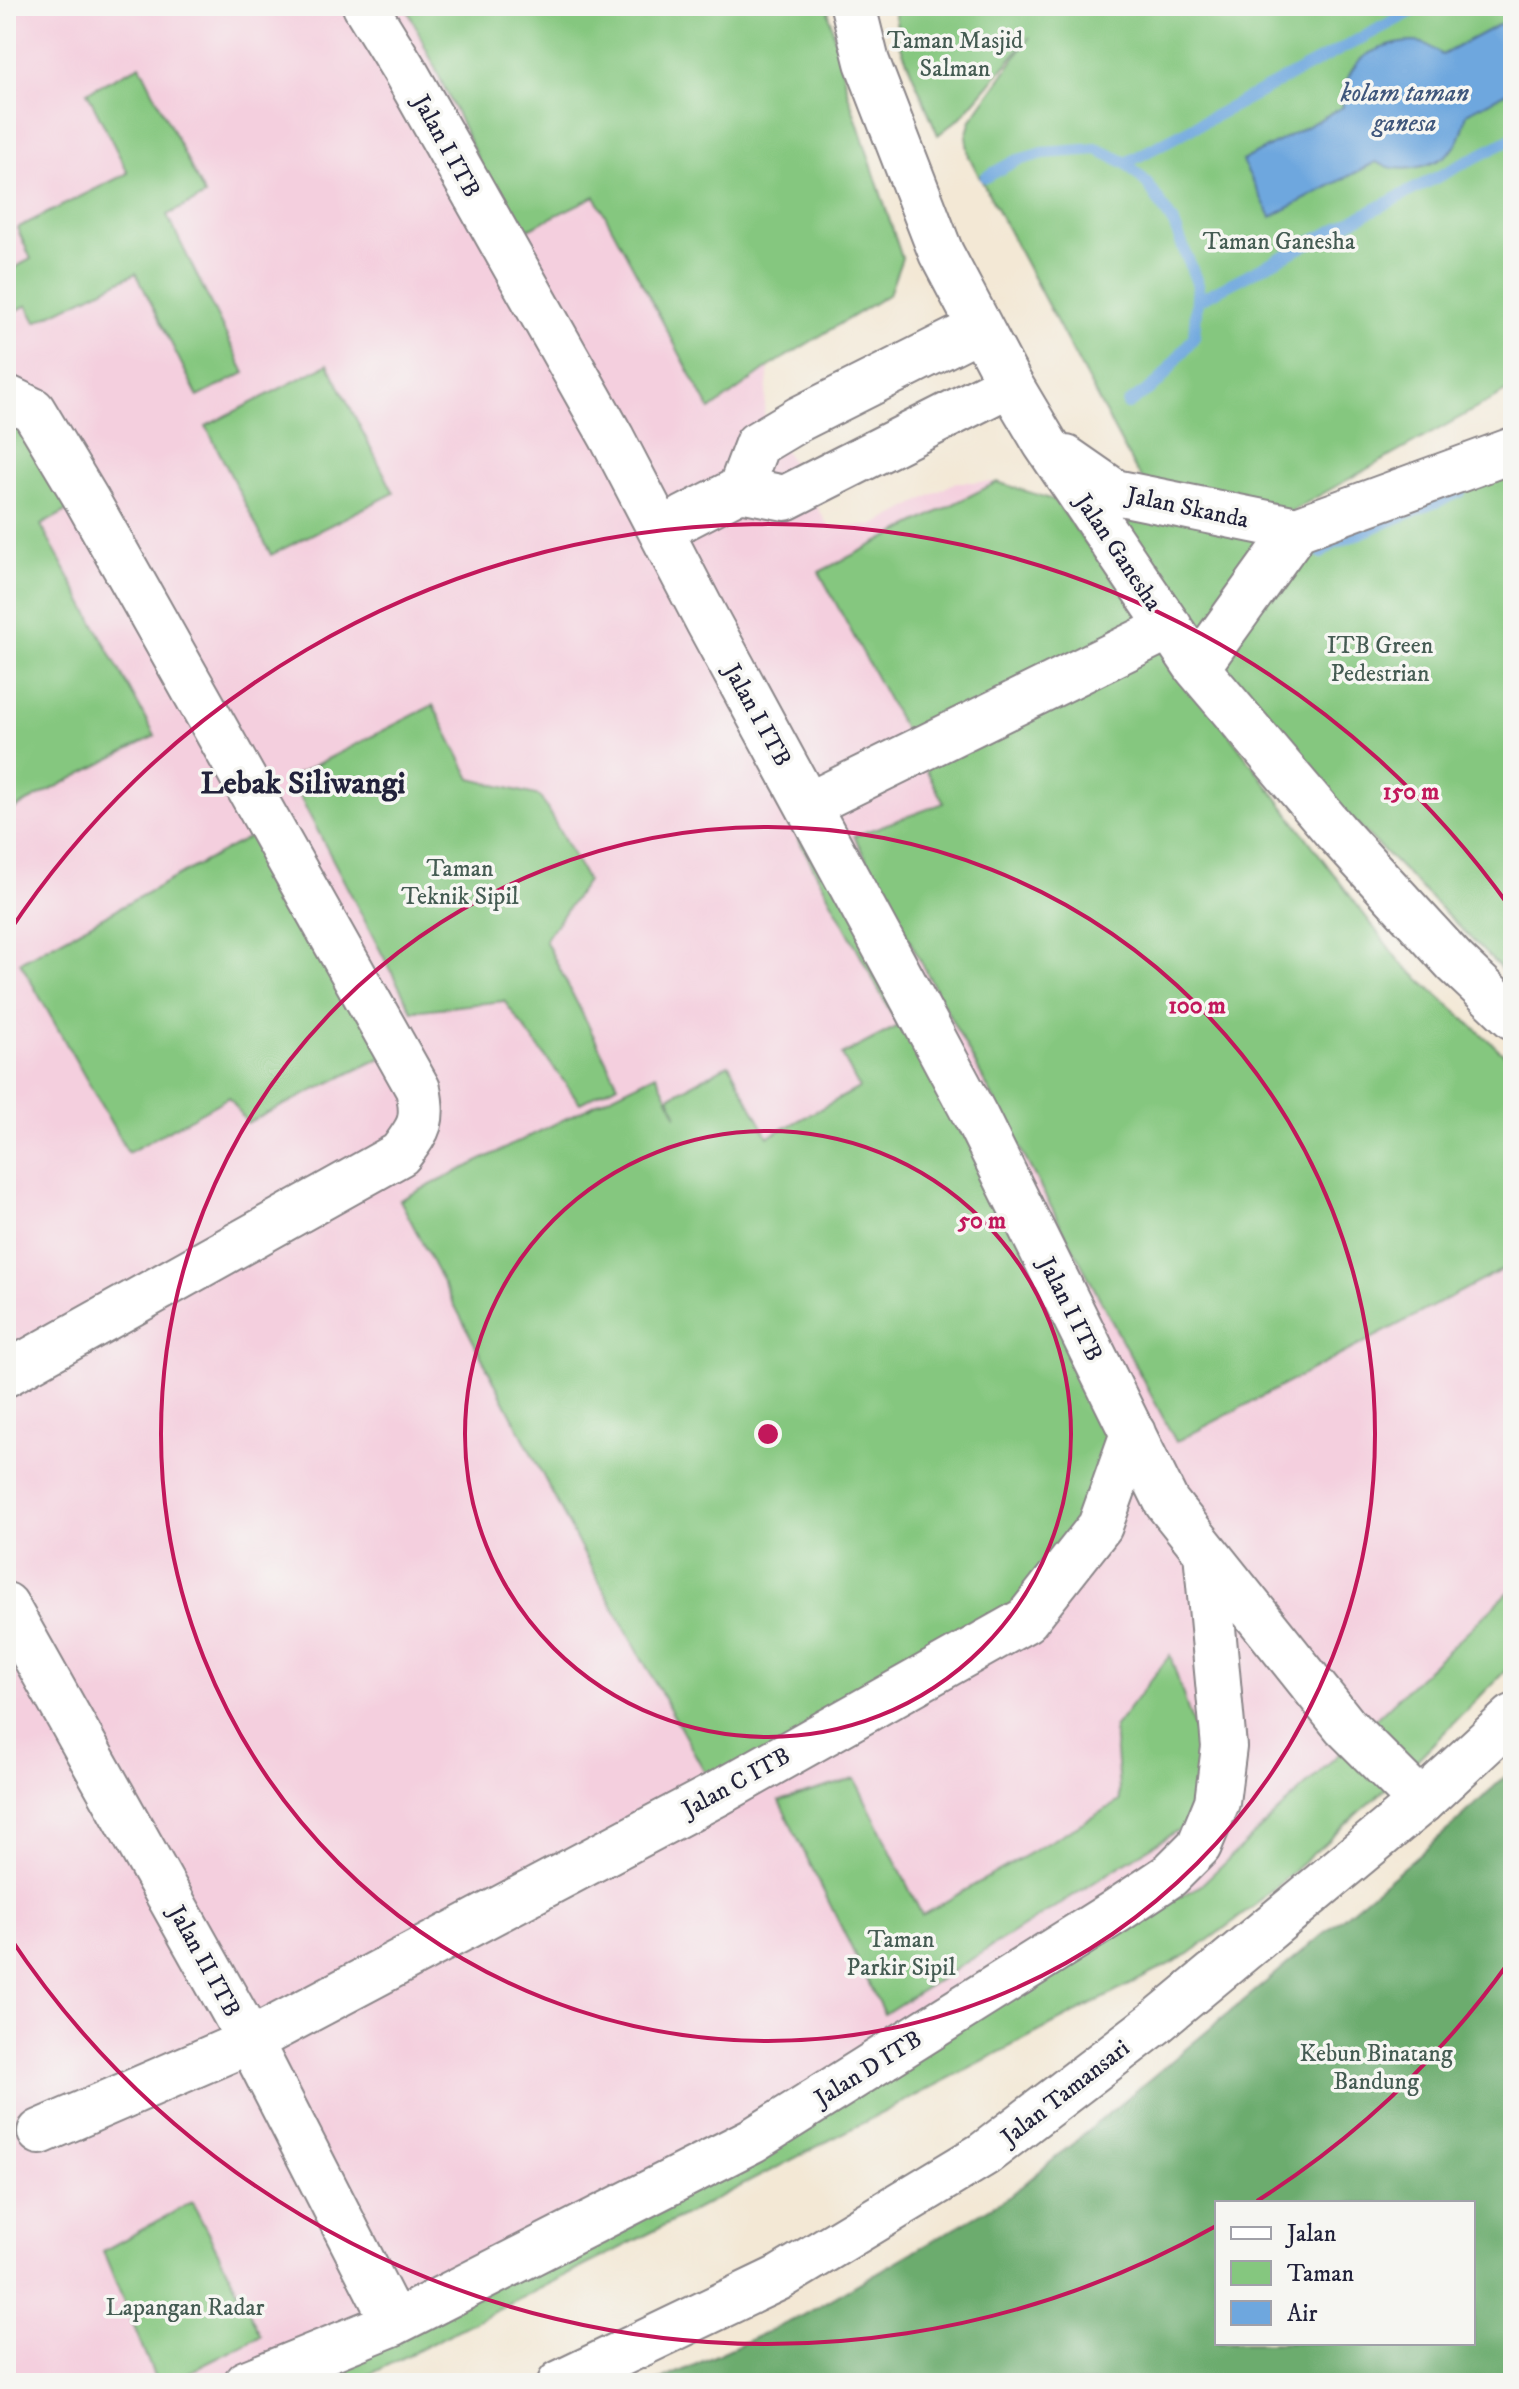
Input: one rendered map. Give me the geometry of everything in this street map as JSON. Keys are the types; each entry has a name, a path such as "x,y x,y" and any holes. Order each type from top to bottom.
{"street":[{"name":"Jalan I ITB","path":"365,6 405,71 612,438 977,1119 1133,1433"},
{"name":"Jalan Ganesha","path":"853,6 867,62 941,253 1045,443 1197,668 1320,814 1455,962 1513,1017"},
{"path":"740,489 757,444 799,419 980,328"},
{"path":"684,518 740,489 785,498 1010,384"},
{"path":"6,397 33,410 87,500 418,1089 423,1109 417,1130 400,1154 6,1374"},
{"name":"Jalan Skanda","path":"1045,443 1115,492 1297,529"},
{"path":"1197,668 1297,529 1513,450"},
{"path":"808,805 1170,627"},
{"path":"1133,1433 1167,1503 1345,1726 1421,1802"},
{"name":"Jalan C ITB","path":"40,2132 250,2041 707,1799 1026,1620 1100,1526 1133,1433"},
{"name":"Jalan D ITB","path":"246,2383 394,2323 753,2140 1169,1876 1199,1846 1217,1802 1224,1747 1206,1552"},
{"name":"Jalan II ITB","path":"6,1605 250,2041 394,2323"},
{"name":"Jalan Tamansari","path":"560,2383 779,2278 984,2154 1155,2023 1421,1802 1513,1717"}],"shaded area":[{"path":"6,6 827,6 848,94 902,258 889,294 769,367 764,414 829,527 873,526 956,482 997,482 1054,500 1399,961 1513,1062 1513,1663 1410,1767 1256,1905 1189,1954 353,2383 6,2383"}],"green space":[{"path":"406,6 827,6 848,94 902,258 889,294 769,367 710,410 595,196 514,236"},
{"name":"Taman Ganesha","path":"893,6 1065,6 1062,9 1067,6 1513,6 1513,388 1286,514 1147,485 1135,469 969,157 966,136 971,120 1030,37 961,117 938,135 901,47"},
{"path":"140,65 205,196 167,215 245,373 198,397 136,273 36,322 27,305 6,316 6,272 31,259 17,228 128,173 87,92"},
{"path":"328,364 394,493 271,555 206,426"},
{"path":"6,397 87,500 41,525 155,736 6,813"},
{"name":"ITB Green Pedestrian","path":"1513,455 1513,981 1203,669 1302,543"},
{"path":"997,482 1054,500 1399,961 1513,1062 1513,1264 1176,1442 854,836 944,803 819,572"},
{"path":"1104,503 1272,529 1200,659"},
{"name":"Taman Teknik Sipil","path":"433,705 471,779 540,796 587,881 545,940 618,1084 580,1103 504,1001 412,1011 290,778"},
{"path":"785,764 1133,1433 1026,1620 717,1794 580,1547 400,1200 656,1074 677,1116 669,1097 729,1064 768,1137 859,1088 842,1055 898,1026 768,782"},
{"path":"262,830 385,1056 247,1123 229,1097 128,1153 20,962"},
{"path":"1513,1588 1513,1663 1410,1767 1256,1905 1189,1954 353,2383 238,2383 631,2187 1200,1886"},
{"name":"Taman Parkir Sipil","path":"1170,1655 1203,1756 1184,1826 884,2014 779,1801 855,1779 922,1915 1120,1801 1114,1728"},
{"name":"Kebun Binatang Bandung","path":"1513,1769 1513,2383 655,2383 802,2316 1010,2196 1450,1828"},
{"name":"Lapangan Radar","path":"192,2202 261,2336 168,2383 157,2383 103,2251"}],"water":[{"name":"kolam taman ganesa","path":"1513,17 1513,89 1467,113 1459,141 1445,156 1427,165 1406,169 1376,162 1271,217 1242,161 1343,107 1346,82 1360,60 1382,48 1410,42 1426,44 1442,55"}],"waterway":[{"path":"1126,163 1422,6"},
{"path":"1197,301 1513,138"},
{"path":"986,177 1015,161 1043,153 1097,149 1126,163 1147,183 1174,224 1198,285 1194,337 1158,383 1128,404"},
{"path":"1321,553 1333,544 1460,492"}],"district":[{"name":"Lebak Siliwangi","path":"303,782"}],"park label":[{"name":"Taman Masjid Salman","path":"955,54"}]}
